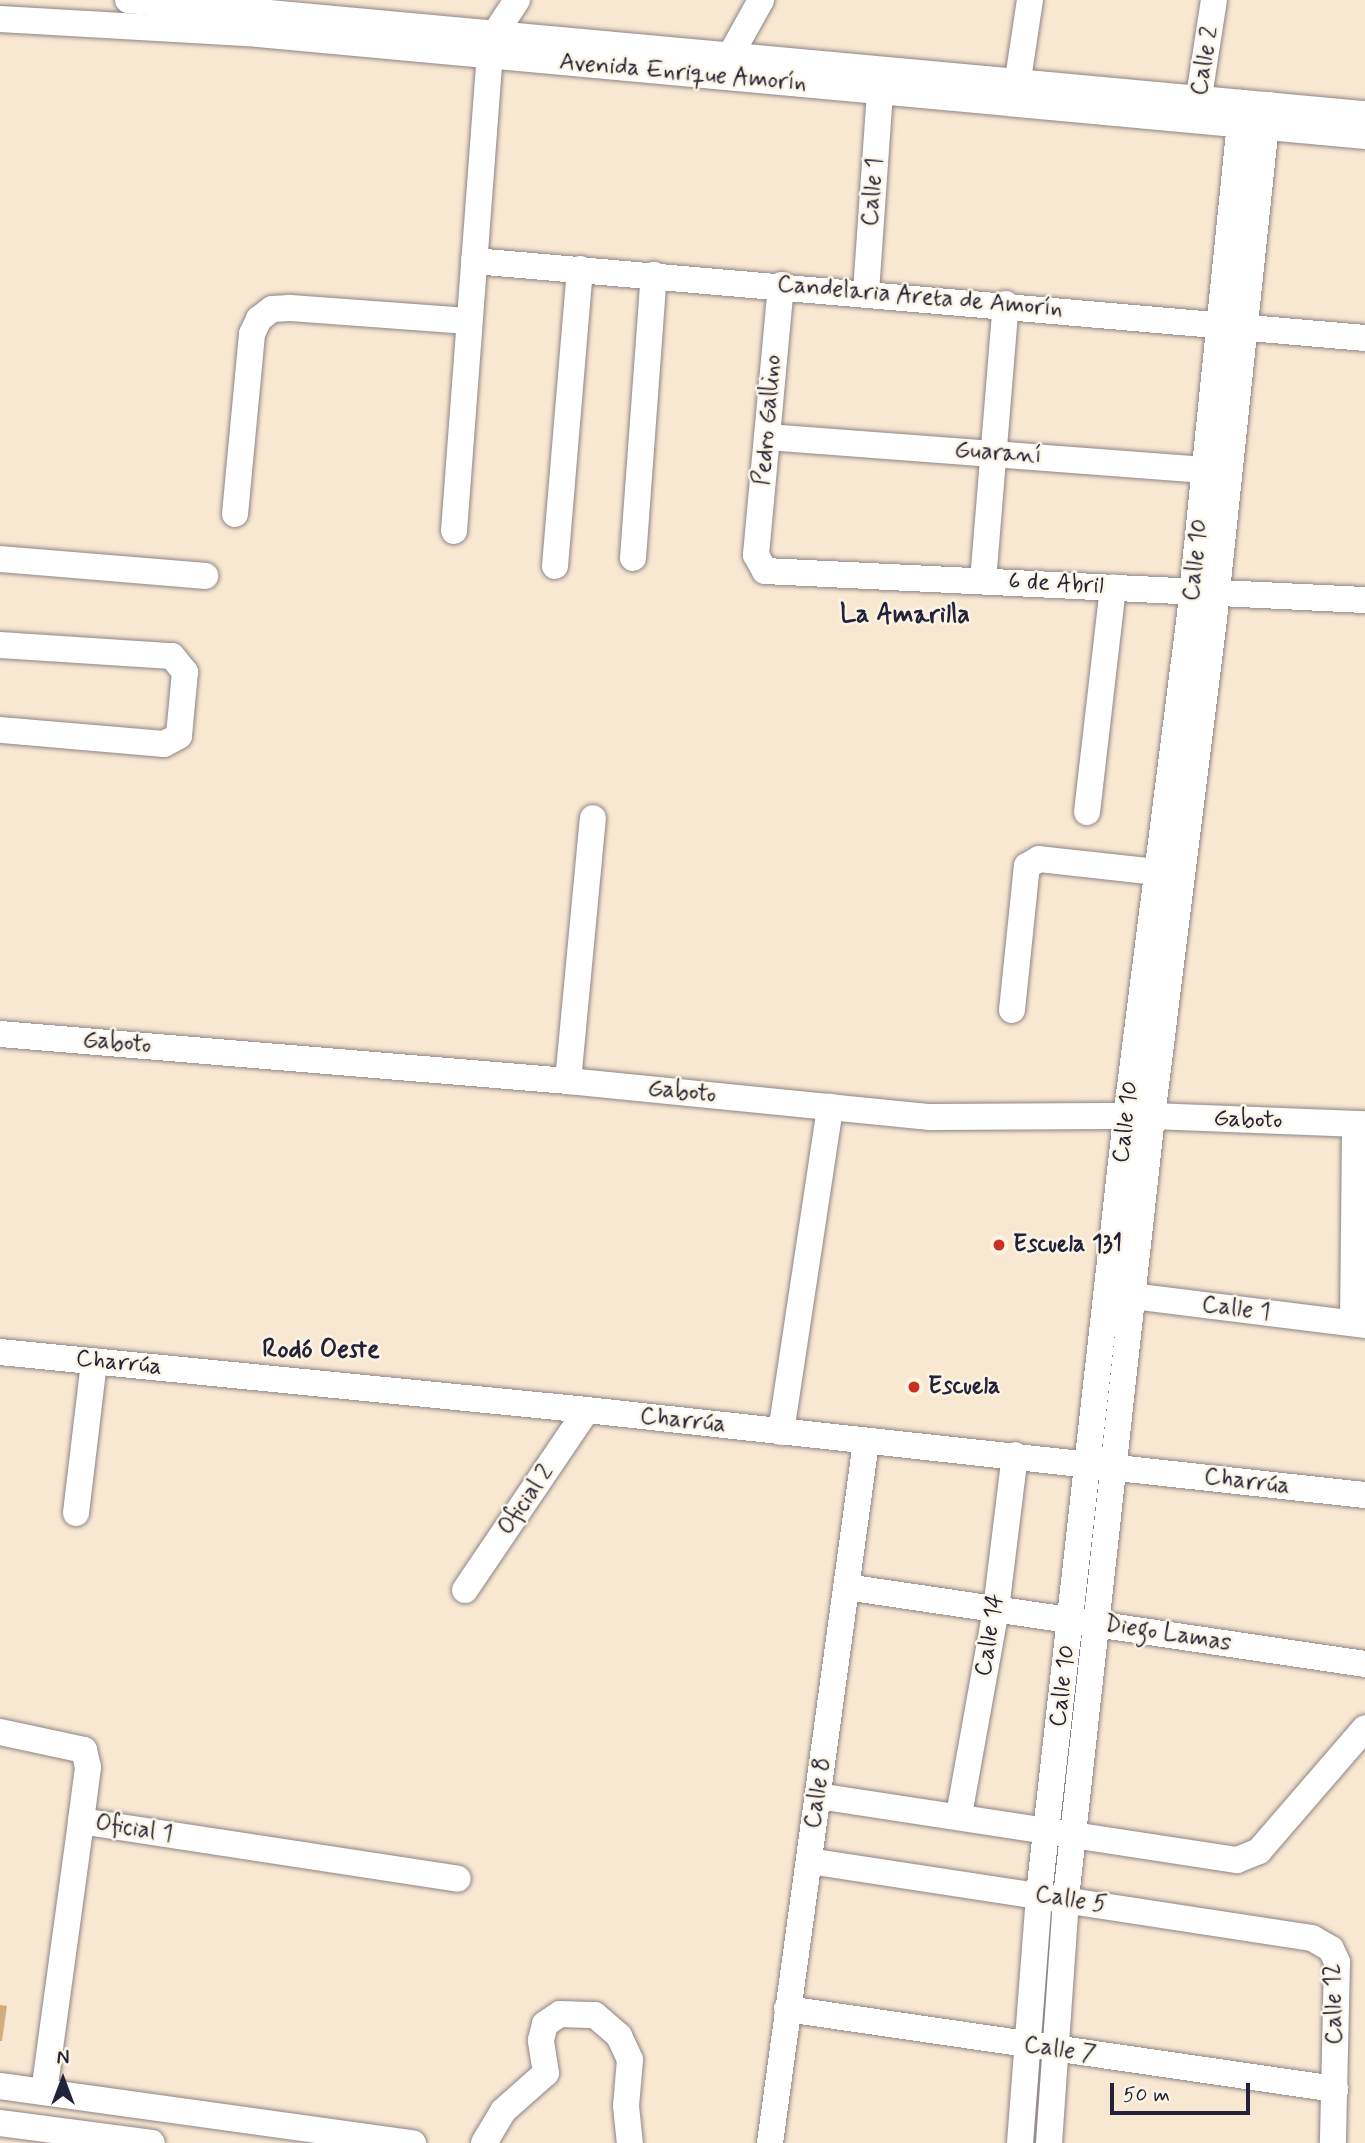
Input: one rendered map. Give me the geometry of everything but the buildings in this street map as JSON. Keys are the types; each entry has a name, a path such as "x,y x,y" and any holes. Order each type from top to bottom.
{"street":[{"name":"Avenida Enrique Amorín","path":"128,0 492,45 1016,94 1254,115 1365,114"},
{"path":"454,531 492,45 517,0"},
{"path":"730,66 761,0"},
{"path":"1016,94 1030,0"},
{"name":"Calle 2","path":"1197,110 1214,0"},
{"name":"Avenida Enrique Amorín","path":"0,19 263,15"},
{"name":"Calle 1","path":"866,292 880,81"},
{"name":"Avenida Enrique Amorín","path":"1254,115 1365,136"},
{"name":"Calle 10","path":"1020,2143 1025,2045 1046,1829 1089,1463 1120,1295 1139,1117 1205,592 1254,115"},
{"name":"Candelaria Areta de Amorín","path":"474,261 1006,304 1365,338"},
{"path":"555,566 580,269"},
{"path":"633,558 654,275"},
{"name":"Pedro Gallino","path":"756,555 781,285"},
{"path":"983,581 1006,304"},
{"path":"235,514 252,334 259,319 272,309 290,308 470,321"},
{"name":"Guaraní","path":"767,437 1217,471"},
{"name":"6 de Abril","path":"756,555 765,572 791,575 983,581 1365,600"},
{"path":"0,559 205,576"},
{"path":"1087,812 1113,587"},
{"name":"Calle 10","path":"1139,1117 1157,872 1205,592"},
{"path":"0,645 172,656 186,672 179,736 164,744 0,730"},
{"path":"568,1081 593,818"},
{"path":"1012,1010 1027,866 1039,859 1157,872"},
{"name":"Gaboto","path":"0,1034 568,1081 930,1117 1139,1117 1360,1124"},
{"path":"780,1432 830,1107"},
{"path":"1359,1324 1360,1124"},
{"name":"Calle 1","path":"1120,1295 1359,1324"},
{"name":"Calle 10","path":"1049,2143 1053,2049 1066,1898 1115,1466 1120,1295"},
{"name":"Charrúa","path":"0,1352 587,1410 1365,1495"},
{"path":"76,1513 94,1361"},
{"name":"Oficial 2","path":"466,1590 587,1410"},
{"name":"Calle 8","path":"770,2143 866,1442"},
{"name":"Calle 14","path":"959,1815 996,1609 1016,1455"},
{"name":"Diego Lamas","path":"846,1587 1365,1664"},
{"path":"818,1796 959,1815 1237,1860 1259,1851 1365,1728"},
{"path":"0,1732 84,1750 88,1767 81,1821"},
{"name":"Oficial 1","path":"44,2092 81,1821 458,1879"},
{"name":"Calle 5","path":"809,1861 1066,1898 1312,1938 1331,1949"},
{"name":"Calle 12","path":"1331,1949 1337,1962 1333,2143"},
{"name":"Calle 7","path":"787,2009 1335,2089"},
{"path":"484,2143 503,2111 546,2073 541,2040 545,2024 560,2014 595,2015 619,2036 629,2060 626,2106 630,2143"},
{"path":"0,2086 313,2136 413,2143"},
{"path":"0,2123 152,2143"}],"place":[{"name":"Escuela 131","path":"999,1245"},
{"name":"Escuela","path":"914,1387"}],"district":[{"name":"La Amarilla","path":"905,616"},
{"name":"Rodó Oeste","path":"321,1351"}]}
